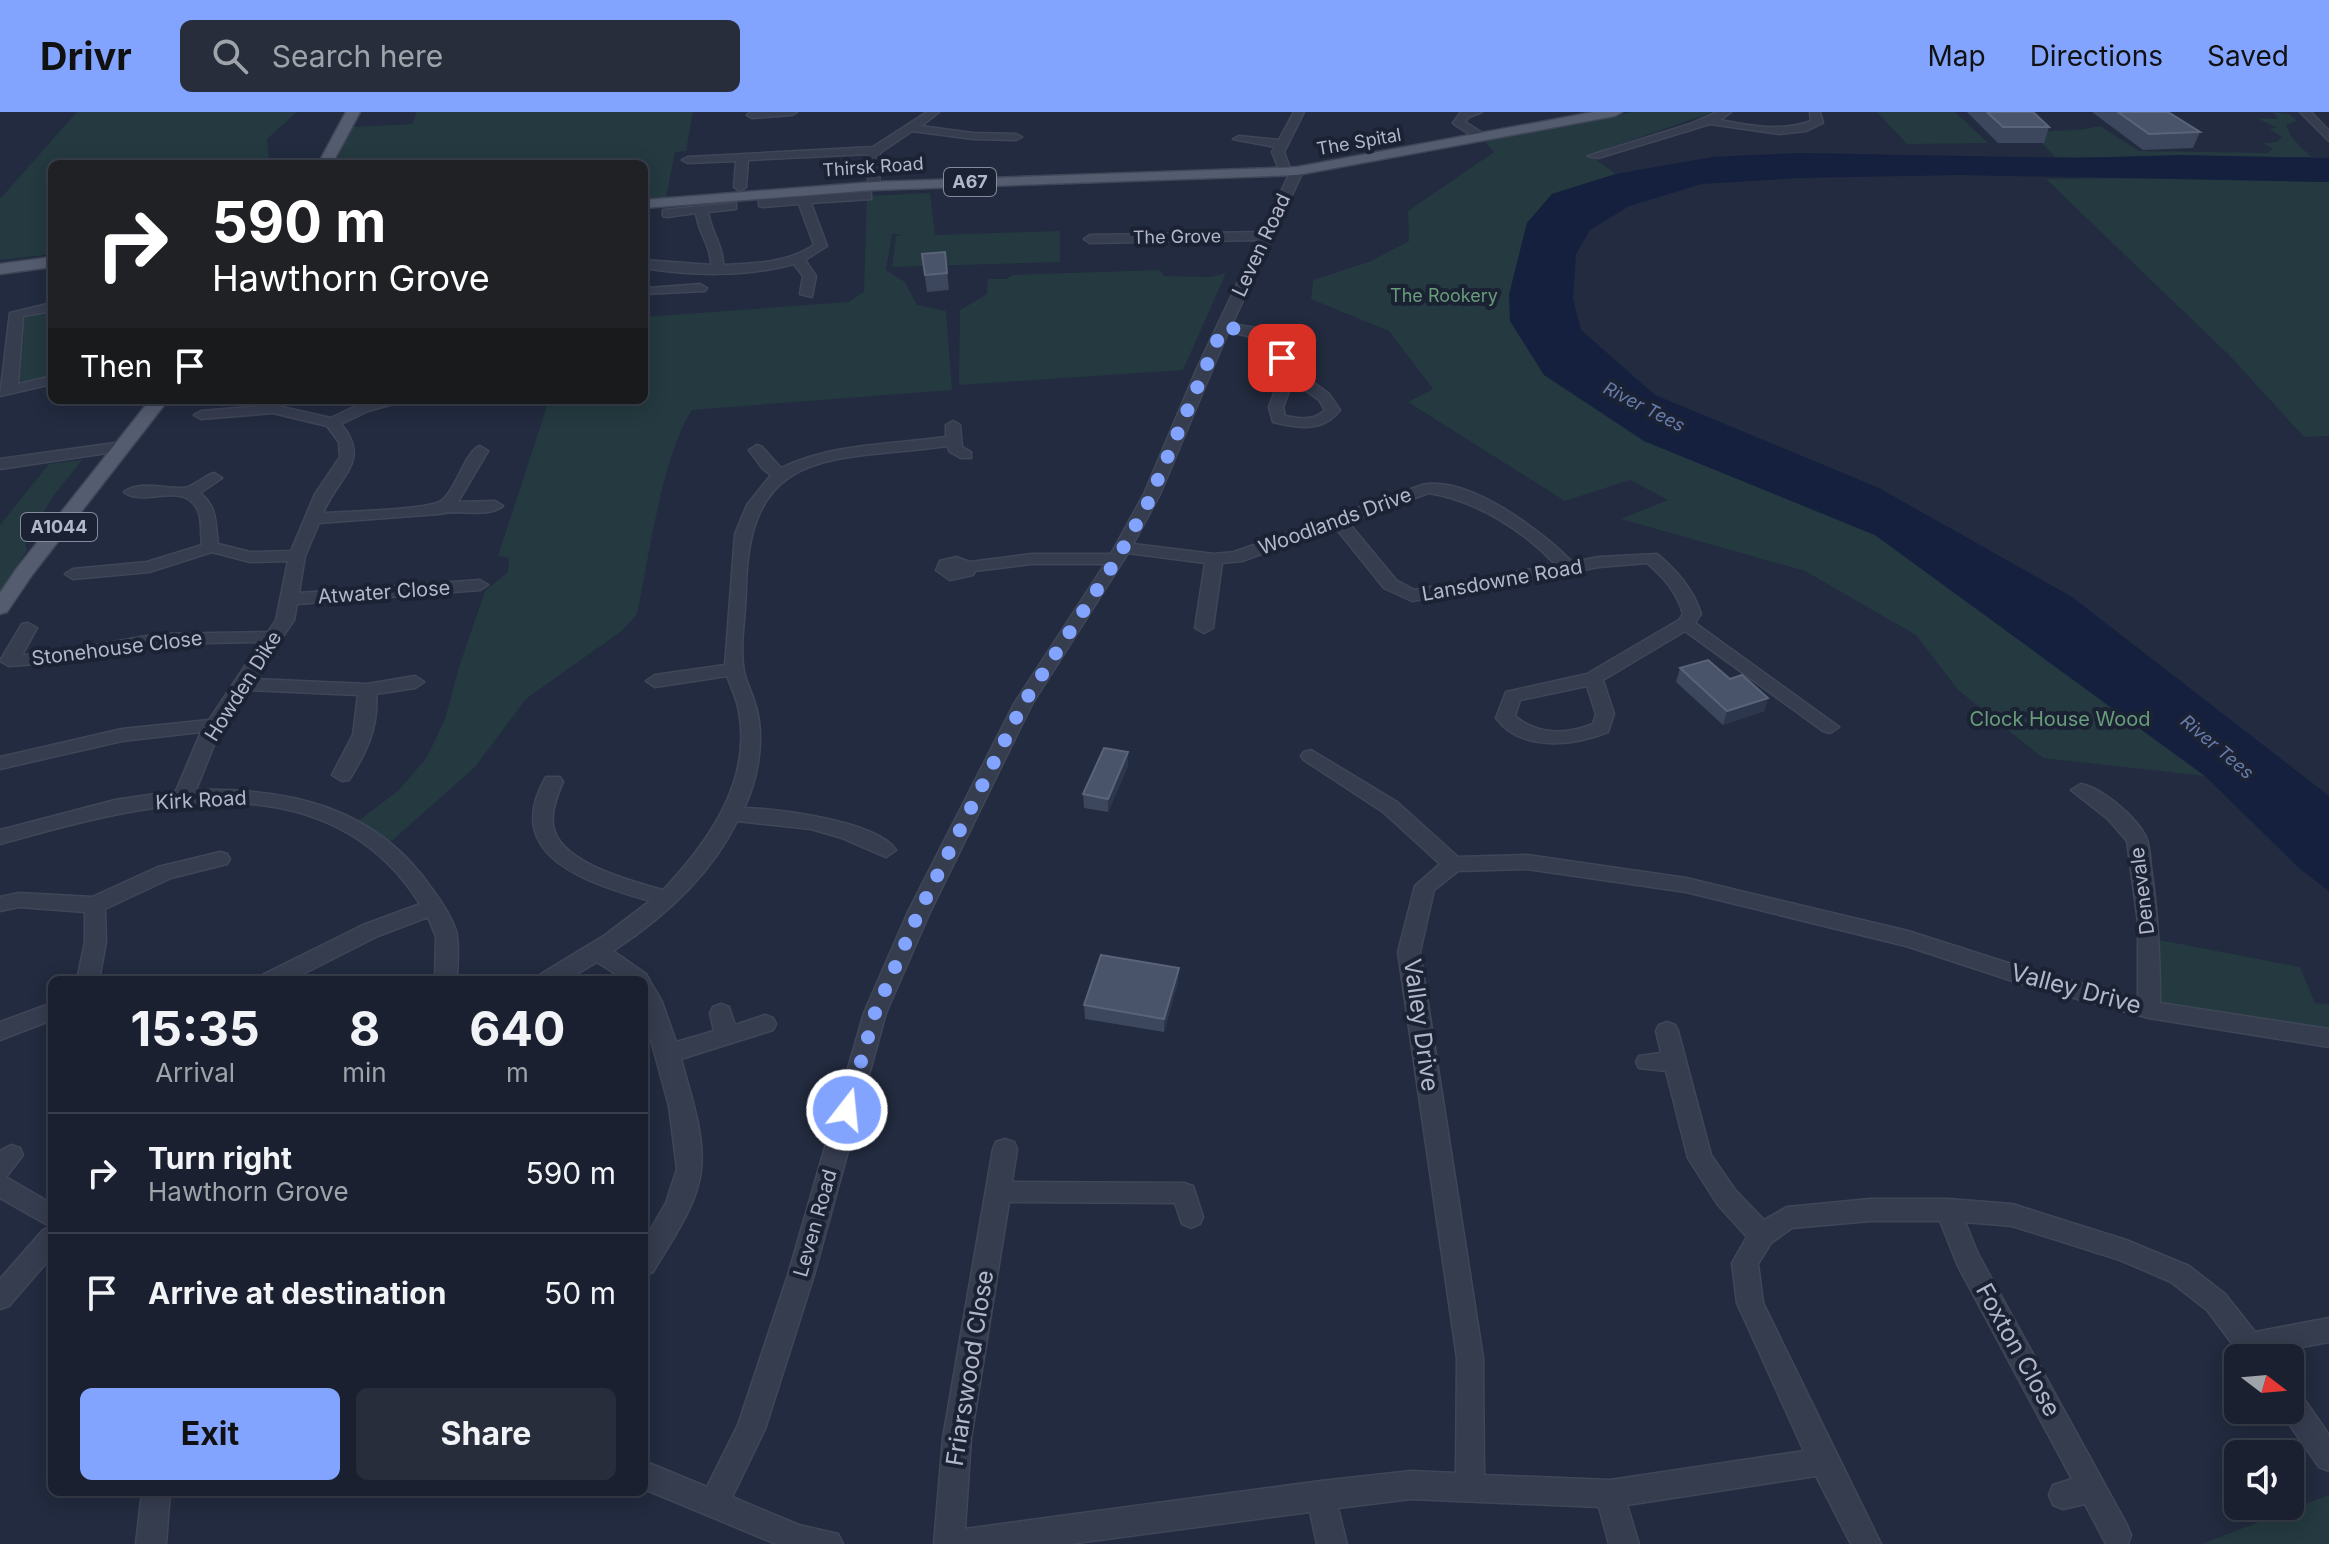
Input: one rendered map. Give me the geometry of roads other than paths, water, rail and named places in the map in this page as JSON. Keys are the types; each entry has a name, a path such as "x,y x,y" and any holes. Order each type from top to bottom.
{"main road":[{"path":"327,160 353,112"},
{"name":"The Spital","path":"1292,172 1615,112"},
{"name":"Thirsk Road","path":"648,204 1292,172"},
{"path":"0,269 48,263"},
{"name":"A1044","path":"0,608 24,572 156,404"}],"street":[{"path":"752,116 792,112"},
{"path":"688,160 876,150 934,112"},
{"path":"1292,172 1278,152 1299,112"},
{"path":"1477,112 1465,114 1459,123 1480,136"},
{"path":"1601,156 1610,148 1674,134 1726,112"},
{"path":"1708,120 1734,127 1795,128 1817,123 1815,112"},
{"path":"2305,112 2329,138"},
{"path":"913,128 973,136 1017,136"},
{"path":"1236,138 1282,144"},
{"path":"763,203 804,201 870,191 872,157 876,150"},
{"path":"742,157 740,184 758,180"},
{"name":"Leven Road","path":"714,1503 756,1415 801,1275 875,1013 919,912 1023,704 1121,554 1152,494 1292,172"},
{"path":"648,265 672,269 717,269 799,261 821,246 804,201"},
{"path":"667,213 732,206"},
{"path":"702,210 704,228 717,249 717,269"},
{"name":"The Grove","path":"1090,239 1265,236"},
{"path":"799,261 816,278 807,294"},
{"path":"672,269 672,291"},
{"path":"649,292 700,288"},
{"path":"0,315 48,308"},
{"path":"17,313 5,390 48,381"},
{"path":"1223,327 1257,332 1274,344 1289,372"},
{"path":"211,412 273,409 332,423 375,404"},
{"name":"Howden Dike","path":"183,797 214,725 285,620 297,556 323,494 348,457 347,441 332,423"},
{"path":"556,976 598,952 666,898 703,861 731,814 748,764 748,711 734,669 739,580 736,566 752,507 781,475 818,459 869,447 958,440"},
{"path":"0,464 122,447"},
{"path":"751,447 781,475"},
{"path":"447,505 480,451"},
{"path":"454,467 471,467"},
{"path":"132,492 189,493 214,478"},
{"name":"Woodlands Drive","path":"968,567 1031,559 1121,554 1214,559 1236,557 1428,488 1451,490 1480,504 1541,542 1570,569"},
{"path":"189,493 208,513 206,534 211,547"},
{"path":"313,519 427,511 447,505 465,508 495,506"},
{"name":"Lansdowne Road","path":"1338,520 1390,584 1412,596 1599,562 1651,558 1670,573 1689,599 1692,614 1685,624"},
{"path":"73,574 122,564 149,567 211,547 250,557 297,556"},
{"path":"1203,628 1214,559"},
{"name":"Atwater Close","path":"288,600 331,594 437,594 480,585"},
{"path":"1593,678 1605,714 1601,728 1581,738 1538,736 1512,726 1505,718 1512,696 1556,689 1593,678 1685,624 1732,653 1788,701 1828,722"},
{"name":"Stonehouse Close","path":"4,668 28,628"},
{"name":"Stonehouse Close","path":"4,668 158,639 272,637"},
{"path":"655,681 677,671 734,669"},
{"path":"242,684 367,690 382,685 415,682"},
{"path":"342,775 362,744 369,710 367,690"},
{"path":"0,763 122,735 214,725"},
{"path":"1314,763 1390,807 1453,864"},
{"path":"556,790 544,805 544,831 564,860 616,883 666,898"},
{"name":"Denevale","path":"2082,793 2137,839 2149,922 2149,1010"},
{"name":"Kirk Road","path":"0,837 116,806 183,797 254,796 327,812 365,831 393,851 417,878 445,932 446,976"},
{"path":"731,814 787,816 824,823 873,849"},
{"path":"15,895 94,905 165,872 220,859"},
{"name":"Valley Drive","path":"1470,1485 1470,1358 1409,952 1425,886 1453,864 1527,862 1686,885 1908,939 2025,977 2149,1010 2329,1038"},
{"path":"89,976 98,922 94,905"},
{"path":"280,976 369,930 432,908"},
{"path":"598,952 635,976"},
{"path":"648,1000 667,1054 688,1141 689,1168 678,1202 648,1257"},
{"path":"0,1031 48,1013"},
{"path":"667,1054 724,1024 765,1024"},
{"path":"1667,1031 1700,1158 1727,1198 1762,1235"},
{"path":"1647,1062 1673,1062"},
{"name":"Friarswood Close","path":"949,1544 957,1438 1005,1149"},
{"path":"0,1185 48,1215"},
{"path":"998,1192 1184,1193 1191,1217"},
{"path":"1866,1544 1823,1461 1750,1303 1745,1263 1762,1235 1787,1218 1870,1210 1948,1210 2012,1215 2126,1251 2180,1274 2216,1302 2249,1344"},
{"name":"Foxton Close","path":"1948,1210 1967,1258 2117,1535"},
{"path":"0,1298 48,1243"},
{"path":"2282,1344 2329,1330"},
{"path":"2304,1422 2329,1458"},
{"path":"960,1544 1062,1538 1321,1495 1411,1485 1470,1485 1610,1494 1823,1461"},
{"path":"648,1477 799,1539 828,1544"},
{"path":"2063,1495 2092,1488"},
{"path":"1610,1494 1624,1544"},
{"path":"1321,1495 1332,1544"},
{"path":"147,1542 155,1496"}],"water":[{"name":"River Tees","path":"1799,153 2329,158 2329,182 1960,175 1799,178 1702,184 1629,206 1590,230 1576,254 1573,299 1581,330 1655,395 1879,488 2072,597 2329,796 2329,891 2300,869 2205,776 1875,535 1644,441 1544,375 1510,321 1509,295 1527,223 1552,194 1616,174 1712,157"}],"park label":[{"name":"The Rookery","path":"1444,296"},
{"name":"Clock House Wood","path":"2060,719"}]}
